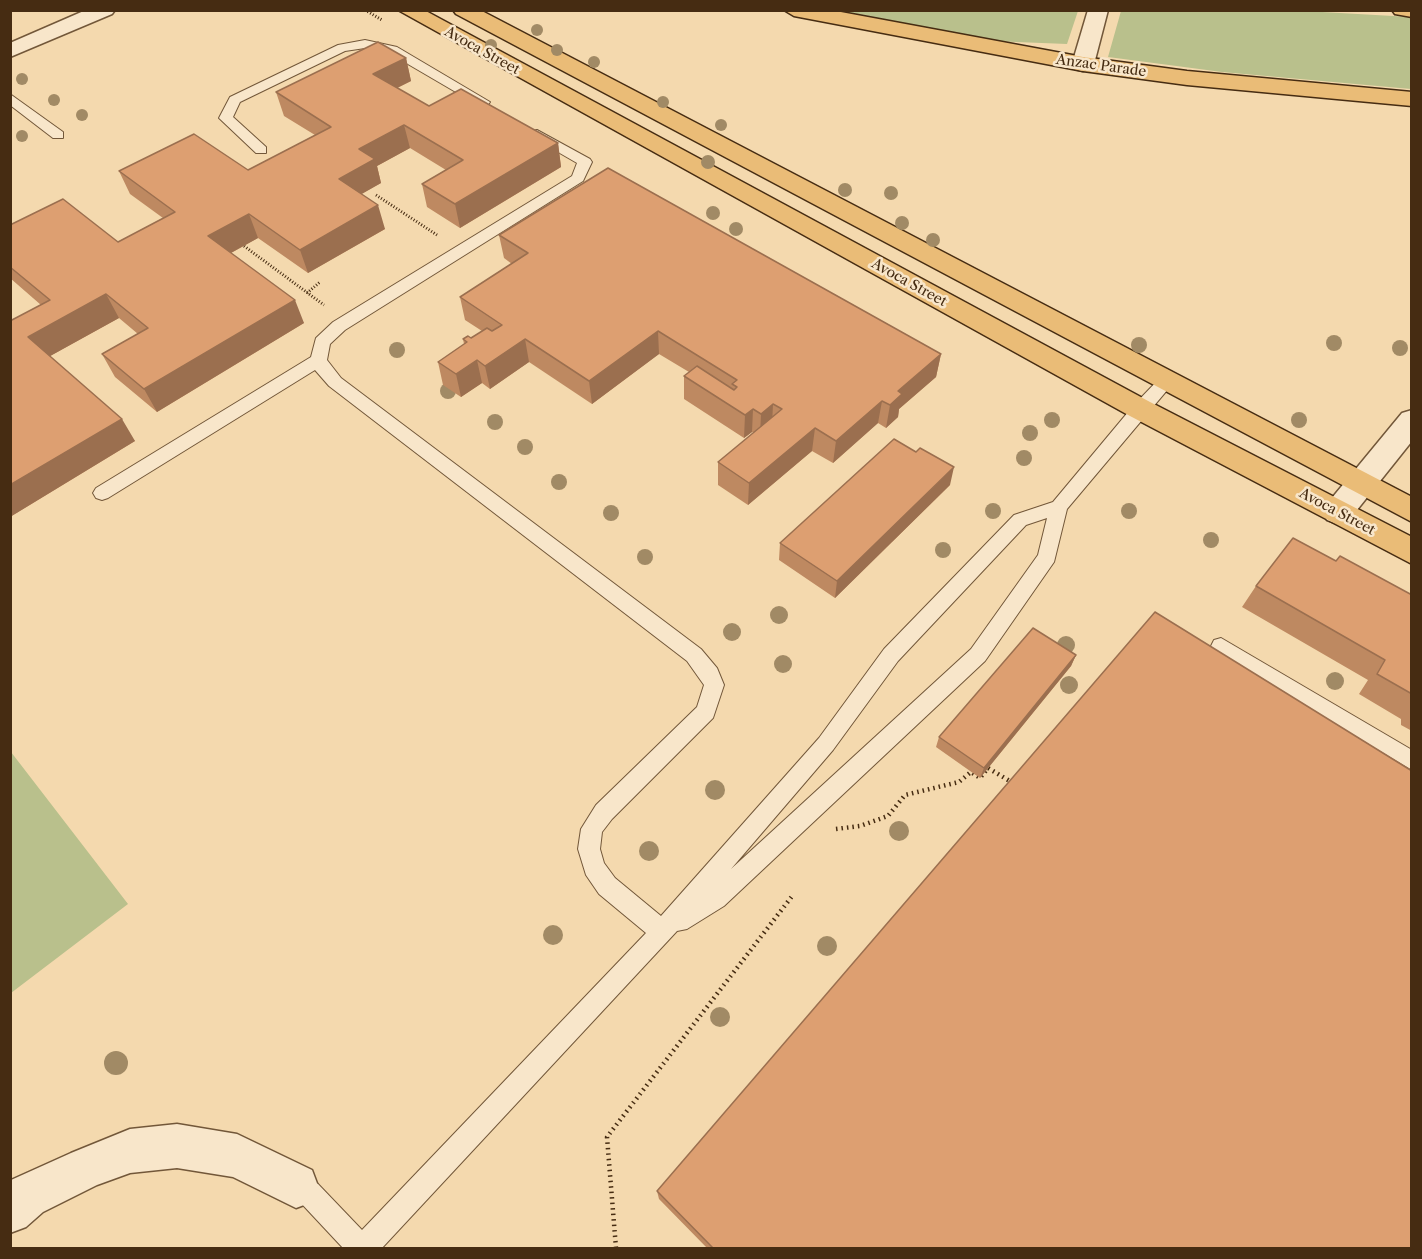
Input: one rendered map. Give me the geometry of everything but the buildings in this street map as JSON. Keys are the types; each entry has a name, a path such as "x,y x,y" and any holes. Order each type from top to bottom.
{"main road":[{"name":"Avoca Street","path":"408,10 1140,409 1412,552"},
{"name":"Avoca Street","path":"463,10 1412,511"},
{"name":"Anzac Parade","path":"794,10 1083,64 1299,90 1412,99"},
{"path":"1402,10 1412,11"},
{"path":"619,125 648,108"}],"street":[{"path":"10,51 105,10"},
{"path":"1083,64 1098,10"},
{"path":"1338,512 1412,420"},
{"path":"10,1211 27,1196 86,1168 130,1151 177,1146 237,1156 296,1186"}],"lane":[{"path":"261,150 226,118 235,100 342,48 365,44 393,50 494,109"},
{"path":"10,98 58,135"},
{"path":"524,126 585,162 578,178 346,322 322,342 319,360 322,368 335,382 694,655 710,674 714,685 706,712 604,812 592,829 589,849 594,868 607,886 662,932"},
{"path":"102,493 319,360"},
{"path":"662,932 716,898 978,656 1047,557 1059,507 1140,409 1166,382"},
{"path":"296,1186 309,1193 362,1248 662,932 826,744 891,655 1020,520 1059,507"},
{"path":"1221,646 1412,761"}],"path":[{"path":"376,195 460,251"},
{"path":"244,246 346,322"},
{"path":"307,293 320,282"},
{"path":"831,830 860,826 888,816 905,795 958,782 971,772 980,778 988,768 1014,784"},
{"path":"616,1248 607,1137 793,895"}],"green space":[{"path":"1287,10 1411,17 1411,89 1222,72 1108,57 1121,11"},
{"path":"832,11 1078,11 1067,44 991,41"},
{"path":"11,752 128,904 11,993"}]}
